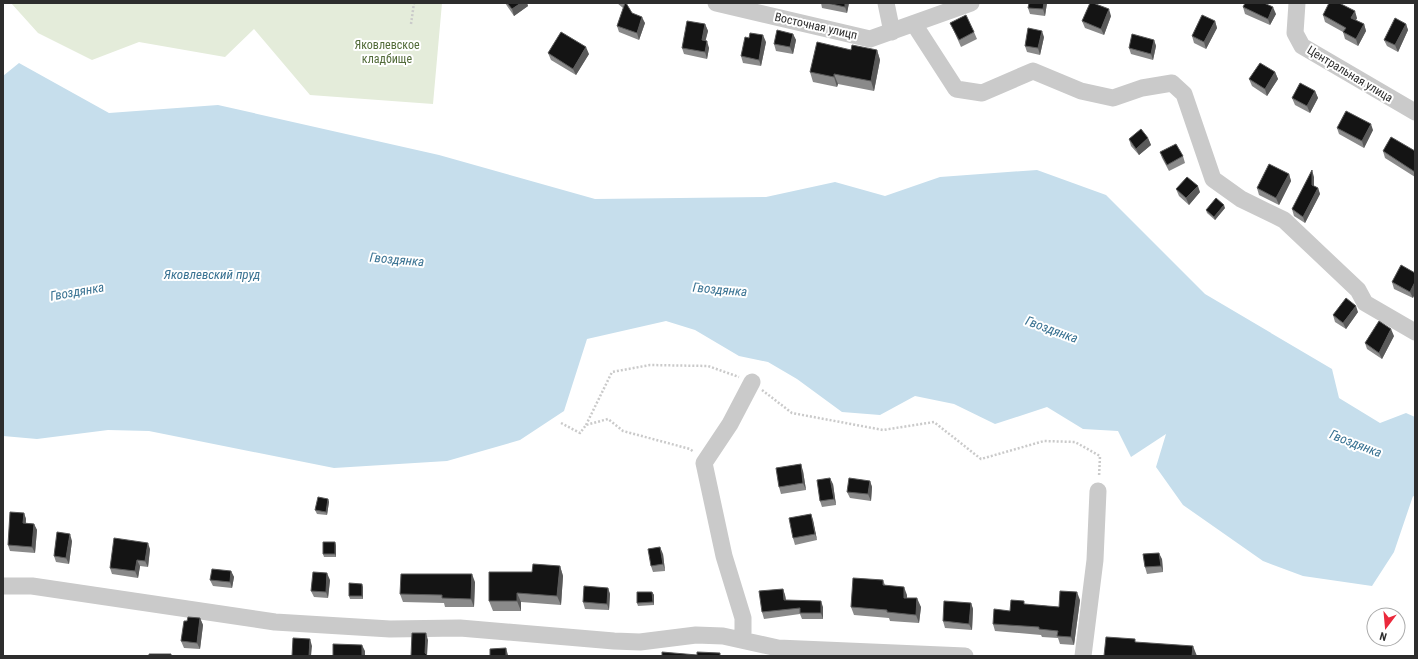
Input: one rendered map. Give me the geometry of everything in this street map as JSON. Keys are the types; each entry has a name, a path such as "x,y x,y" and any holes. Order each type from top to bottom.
{"street":[{"name":"Восточная улицп","path":"716,3 870,39 892,32"},
{"path":"886,3 892,32 971,3"},
{"name":"Центральная улица","path":"1297,3 1295,33 1302,46 1415,112"},
{"path":"914,24 956,89 982,93 1033,71 1081,90 1113,98 1142,88 1172,83 1184,94 1213,179 1241,199 1284,220 1358,290 1365,303 1415,332"},
{"path":"743,640 743,618 724,556 704,463 730,424 752,382"},
{"path":"1083,656 1095,560 1098,491"},
{"path":"3,586 32,586 275,622 390,629 460,628 640,642 696,635 723,636 778,648 965,656"}],"path":[{"path":"411,24 414,3"},
{"path":"560,423 580,433 586,425 612,372 650,366 708,366 752,382 792,413 883,430 934,422 981,459 1044,441 1075,442 1100,456 1098,491"},
{"path":"586,425 608,419 622,431 690,449 704,463"}],"green space":[{"name":"Яковлевское кладбище","path":"11,3 442,3 433,104 310,95 254,29 225,57 139,42 92,60 38,33"}],"water":[{"name":"Яковлевский пруд","path":"19,63 109,113 218,105 439,155 595,199 766,197 835,182 885,196 940,177 1037,170 1106,195 1205,294 1332,369 1339,398 1380,423 1406,413 1415,417 1415,497 1413,496 1394,552 1372,586 1303,576 1263,561 1183,505 1156,467 1166,434 1131,457 1118,431 1083,429 1047,407 995,424 954,404 915,396 880,415 842,412 797,379 768,362 739,356 695,330 666,321 587,339 564,411 520,440 447,461 334,468 149,431 108,430 37,439 3,436 3,76"}],"building":[{"path":"507,3 521,3 512,9"},
{"path":"625,3 632,13 642,17 637,33 617,26"},
{"path":"827,3 845,3 845,7"},
{"path":"1029,3 1044,3 1043,9 1028,8"},
{"path":"1090,3 1109,9 1101,29 1082,21"},
{"path":"1245,3 1264,3 1273,7 1268,19 1243,7"},
{"path":"1329,3 1339,3 1355,11 1351,18 1364,24 1356,39 1343,32 1346,28 1323,15"},
{"path":"966,15 974,32 959,40 950,23"},
{"path":"1202,15 1215,21 1204,42 1192,36"},
{"path":"1395,18 1406,24 1395,45 1384,40"},
{"path":"687,21 705,24 702,40 707,41 705,52 682,48"},
{"path":"1028,28 1042,31 1038,48 1025,46"},
{"path":"777,30 793,34 790,47 774,44"},
{"path":"561,32 586,47 573,69 548,53"},
{"path":"750,33 763,35 759,60 741,56 745,37 749,38"},
{"path":"1132,34 1154,40 1151,54 1129,48"},
{"path":"817,42 851,50 852,45 877,50 871,81 834,74 834,77 810,72"},
{"path":"1260,63 1275,72 1265,89 1249,79"},
{"path":"1300,83 1315,91 1307,106 1292,98"},
{"path":"1346,111 1371,124 1362,141 1337,128"},
{"path":"1141,129 1148,138 1136,149 1129,139"},
{"path":"1391,137 1415,151 1415,172 1383,151"},
{"path":"1176,144 1183,156 1167,165 1160,152"},
{"path":"1269,164 1289,174 1276,198 1257,188"},
{"path":"1312,170 1312,185 1318,188 1303,217 1292,209"},
{"path":"1187,177 1198,186 1186,198 1176,189"},
{"path":"1216,198 1224,205 1214,217 1206,210"},
{"path":"1401,265 1415,273 1415,282 1410,292 1392,282"},
{"path":"1346,298 1356,306 1343,323 1333,315"},
{"path":"1379,321 1391,329 1379,353 1365,343"},
{"path":"801,464 803,483 779,487 776,468"},
{"path":"830,478 834,499 820,501 817,480"},
{"path":"849,478 870,481 868,494 847,492"},
{"path":"318,497 328,499 326,512 315,510"},
{"path":"10,512 24,513 23,523 34,524 32,547 8,545"},
{"path":"811,514 815,534 793,538 789,518"},
{"path":"57,532 70,534 66,558 54,556"},
{"path":"114,538 148,543 145,561 137,560 135,571 110,568"},
{"path":"323,542 335,542 335,554 323,554"},
{"path":"660,547 663,564 651,566 648,549"},
{"path":"1159,553 1161,566 1145,567 1143,554"},
{"path":"533,564 560,566 557,596 517,593 517,601 489,601 489,572 532,572"},
{"path":"212,569 231,571 230,582 210,580"},
{"path":"313,572 327,573 326,592 311,591"},
{"path":"401,574 472,574 471,599 442,598 442,595 400,594"},
{"path":"853,578 883,580 883,585 904,587 904,598 917,598 916,615 887,612 887,610 851,607"},
{"path":"349,583 362,584 362,596 349,596"},
{"path":"584,586 608,588 607,604 583,602"},
{"path":"783,589 784,600 821,601 821,613 800,613 800,608 762,612 759,591"},
{"path":"1060,591 1077,592 1071,637 1057,636 1058,631 1039,629 1039,627 993,624 994,609 1010,611 1011,600 1024,601 1024,604 1059,607"},
{"path":"637,592 652,592 653,602 637,603"},
{"path":"944,601 971,603 969,624 943,621"},
{"path":"188,617 200,618 197,643 181,641 184,621 187,621"},
{"path":"412,633 426,633 425,653 428,656 411,656"},
{"path":"1106,637 1135,639 1135,642 1193,646 1192,656 1104,656"},
{"path":"293,638 310,639 309,656 292,656"},
{"path":"333,644 362,645 362,656 333,656"},
{"path":"506,648 506,656 490,656 490,649"},
{"path":"662,652 697,655 697,652 720,653 720,656 662,656"},
{"path":"149,654 171,654 171,656 149,656"}],"water label":[{"name":"Гвоздянка","path":"397,259"},
{"name":"Гвоздянка","path":"720,289"},
{"name":"Гвоздянка","path":"77,291"},
{"name":"Гвоздянка","path":"1052,329"},
{"name":"Гвоздянка","path":"1356,443"}]}
